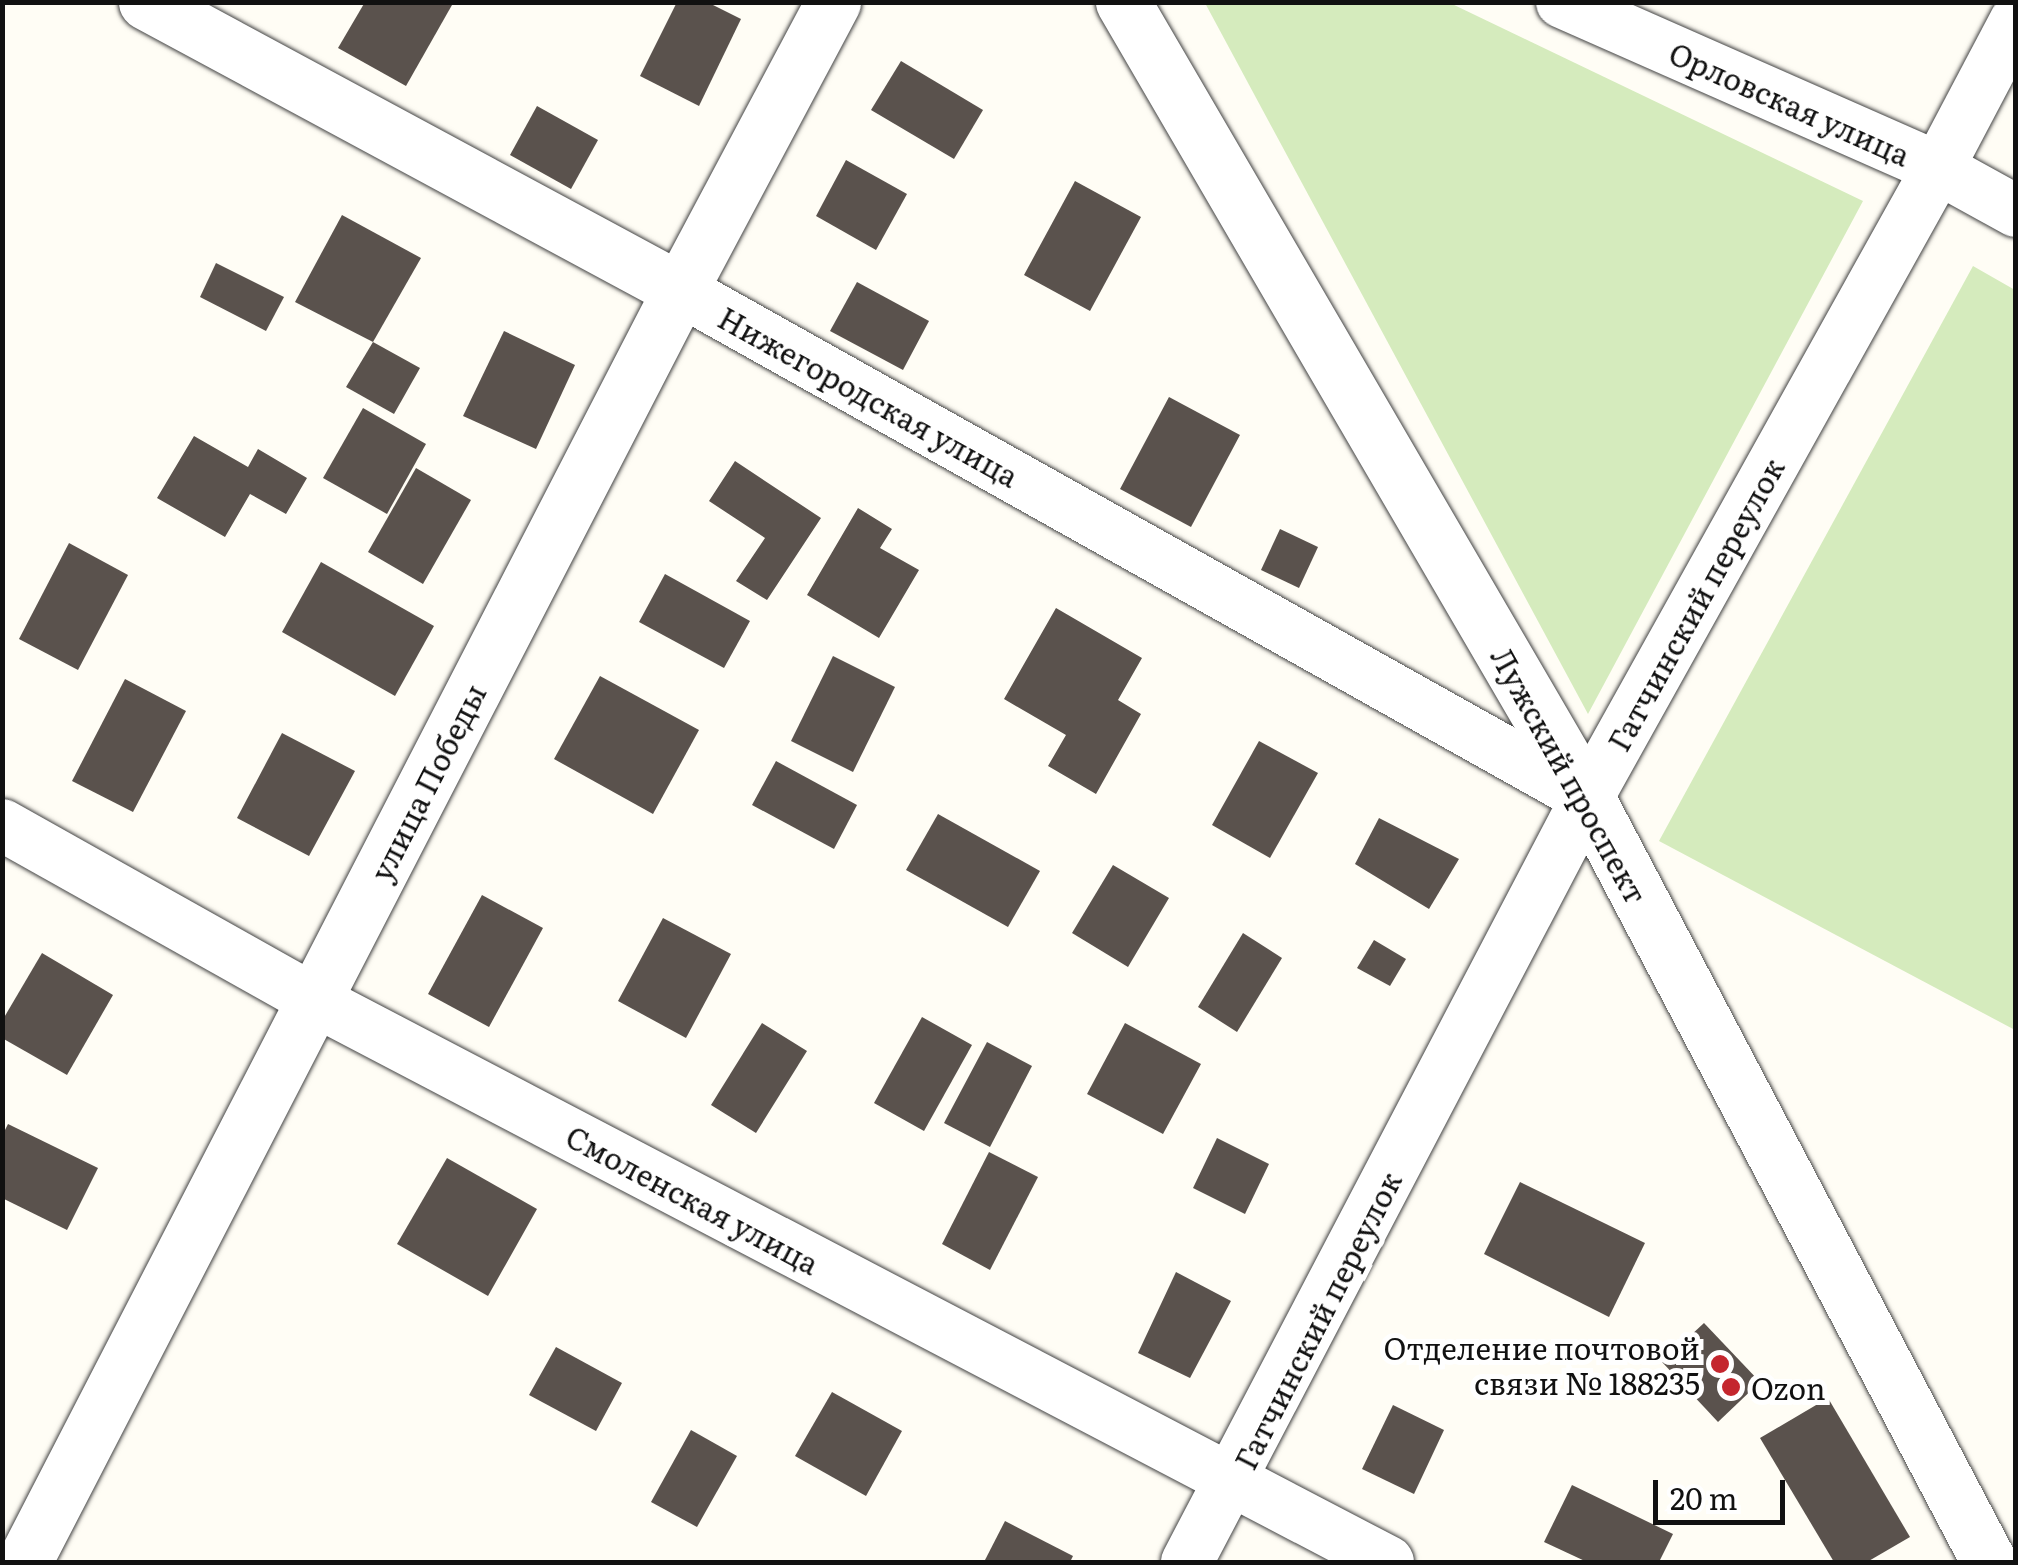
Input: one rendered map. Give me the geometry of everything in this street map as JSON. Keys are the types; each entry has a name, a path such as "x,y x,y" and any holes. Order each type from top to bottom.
{"street":[{"name":"Нижегородская улица","path":"146,2 680,290 1587,798"},
{"name":"улица Победы","path":"24,1562 680,290 833,2"},
{"name":"Лужский проспект","path":"1124,2 1587,798 1989,1562"},
{"name":"Орловская улица","path":"1562,2 1938,168 2016,211"},
{"name":"Гатчинский переулок","path":"1187,1562 1233,1482 1587,798 1938,168 2016,20"},
{"name":"Смоленская улица","path":"2,825 314,1000 1388,1562"}],"green space":[{"path":"1205,3 1450,3 1863,201 1588,714"},
{"path":"1973,266 2015,290 2015,1030 1659,841"}],"building":[{"path":"365,2 452,5 406,86 338,48"},
{"path":"677,2 707,2 741,19 699,106 640,76"},
{"path":"901,61 983,110 954,159 871,110"},
{"path":"537,106 598,140 571,189 510,155"},
{"path":"846,160 907,194 876,250 816,216"},
{"path":"1075,181 1141,217 1090,311 1024,275"},
{"path":"342,215 421,258 373,342 295,302"},
{"path":"216,263 284,297 266,331 200,297"},
{"path":"857,282 929,321 903,370 830,331"},
{"path":"504,331 575,365 536,449 463,416"},
{"path":"373,342 420,368 394,414 346,387"},
{"path":"1169,397 1240,435 1191,527 1120,489"},
{"path":"363,408 426,444 387,514 323,478"},
{"path":"194,436 248,467 258,449 307,478 286,514 250,494 225,537 157,498"},
{"path":"735,461 821,518 767,600 736,581 765,538 709,501"},
{"path":"416,468 471,500 423,584 368,552"},
{"path":"858,508 892,529 880,548 919,570 879,638 807,595"},
{"path":"1280,529 1318,547 1299,588 1261,570"},
{"path":"69,543 128,575 78,670 19,639"},
{"path":"321,562 434,626 395,696 282,632"},
{"path":"665,574 750,621 724,668 639,622"},
{"path":"1056,608 1142,658 1118,700 1141,714 1096,794 1048,766 1066,735 1004,699"},
{"path":"833,656 895,687 853,772 791,741"},
{"path":"600,676 699,730 653,814 554,759"},
{"path":"125,679 186,711 133,812 72,781"},
{"path":"282,733 355,771 309,856 237,818"},
{"path":"1259,741 1318,773 1270,858 1212,825"},
{"path":"776,761 857,805 834,849 752,805"},
{"path":"938,814 1040,871 1008,927 906,870"},
{"path":"1379,818 1459,859 1429,909 1355,864"},
{"path":"1113,865 1169,898 1128,967 1072,933"},
{"path":"482,895 543,928 489,1027 428,994"},
{"path":"663,918 731,954 686,1038 618,1001"},
{"path":"1243,933 1282,958 1237,1032 1198,1007"},
{"path":"1374,940 1406,959 1390,986 1357,968"},
{"path":"42,953 113,995 67,1075 2,1038 2,1021"},
{"path":"922,1017 972,1045 924,1131 874,1103"},
{"path":"762,1023 807,1051 756,1133 711,1105"},
{"path":"1125,1023 1201,1064 1163,1134 1087,1094"},
{"path":"987,1042 1032,1066 990,1147 944,1123"},
{"path":"8,1124 98,1168 67,1230 2,1198 2,1136"},
{"path":"1217,1138 1269,1164 1245,1214 1193,1188"},
{"path":"989,1152 1038,1177 990,1270 942,1244"},
{"path":"447,1158 537,1209 488,1296 397,1244"},
{"path":"1520,1182 1645,1243 1609,1317 1484,1254"},
{"path":"1176,1272 1231,1301 1190,1378 1138,1353"},
{"path":"1704,1323 1760,1382 1718,1422 1662,1362"},
{"path":"556,1347 622,1383 596,1431 529,1395"},
{"path":"832,1392 902,1431 866,1496 795,1456"},
{"path":"1828,1398 1910,1537 1867,1562 1834,1562 1760,1438"},
{"path":"1393,1405 1444,1430 1414,1494 1362,1469"},
{"path":"691,1430 737,1456 697,1527 651,1502"},
{"path":"1572,1485 1673,1534 1659,1562 1587,1562 1544,1542"},
{"path":"1005,1521 1073,1556 1070,1562 984,1562"}],"place":[{"name":"Отделение почтовой связи № 188235","path":"1720,1364"},
{"name":"Ozon","path":"1731,1387"}]}
